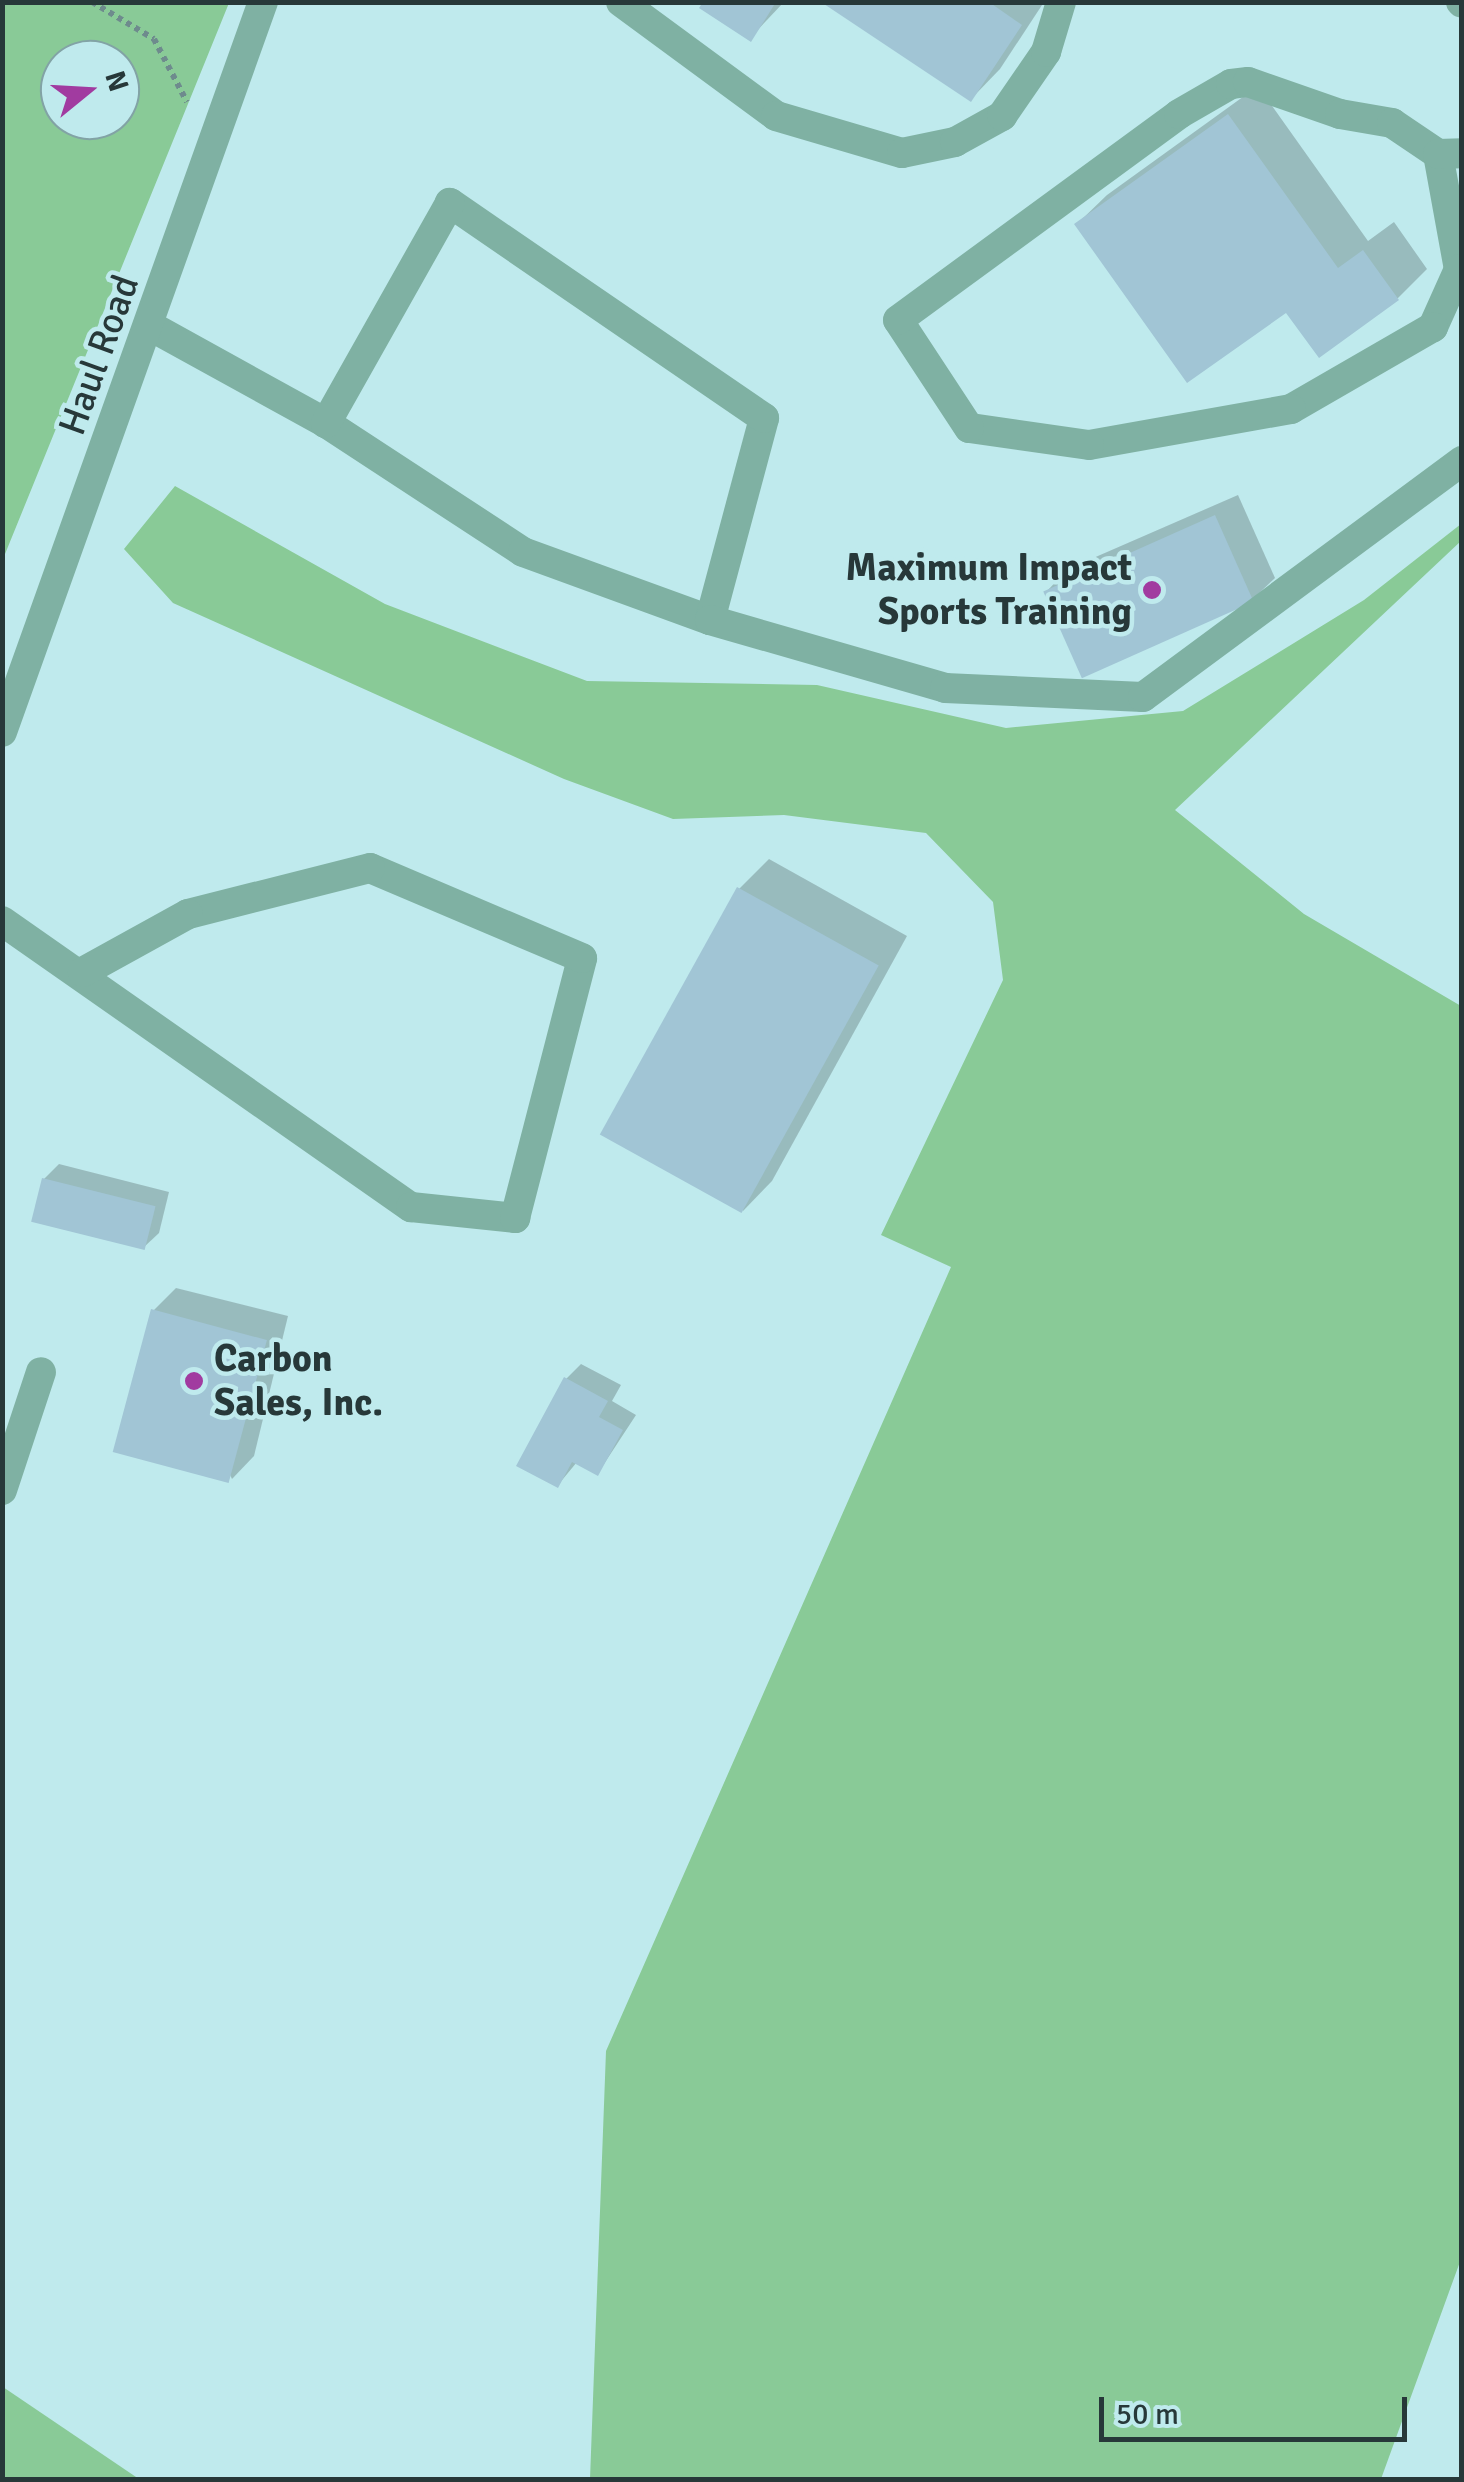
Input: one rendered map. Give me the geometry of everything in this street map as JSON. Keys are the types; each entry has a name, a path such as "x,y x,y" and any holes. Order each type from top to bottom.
{"lane":[{"name":"Haul Road","path":"2,732 152,327 264,2"},
{"path":"622,2 776,116 902,153 955,142 1002,116 1046,52 1062,2"},
{"path":"1248,82 1340,114 1392,123 1450,153 1459,269 1433,327 1291,409 1089,445 969,428 898,320 1179,114 1231,84 1248,82"},
{"path":"326,423 450,203 764,418 710,620"},
{"path":"152,327 326,423 523,552 710,620 945,688 1143,698 1462,461"},
{"path":"2,921 83,972 410,1207 515,1218 582,958 370,868 188,914 83,972"},
{"path":"2,1490 41,1372"}],"path":[{"path":"92,2 154,39 186,92 188,108"}],"green space":[{"path":"2,3 229,3 3,559"},
{"path":"175,486 385,604 587,681 817,685 1006,728 1183,711 1364,600 1461,524 1461,541 1175,810 1304,914 1461,1006 1461,2259 1381,2479 590,2479 606,2051 951,1267 881,1235 1003,980 993,902 926,833 784,815 673,819 564,779 173,603 124,549"},
{"path":"3,2387 139,2479 3,2479"}],"building":[{"path":"703,2 776,2 751,42 699,8"},
{"path":"821,2 989,2 1022,25 971,102"},
{"path":"1228,114 1338,268 1363,250 1399,300 1319,358 1286,313 1187,383 1074,224"},
{"path":"1215,515 1254,602 1082,678 1043,591"},
{"path":"737,887 879,966 741,1213 600,1135"},
{"path":"42,1178 156,1206 145,1250 31,1222"},
{"path":"151,1309 267,1340 229,1483 113,1452"},
{"path":"564,1377 608,1401 599,1417 623,1430 598,1476 572,1462 558,1488 516,1466"}],"place":[{"name":"Maximum Impact Sports Training","path":"1152,590"},
{"name":"Carbon Sales, Inc.","path":"194,1381"}]}
